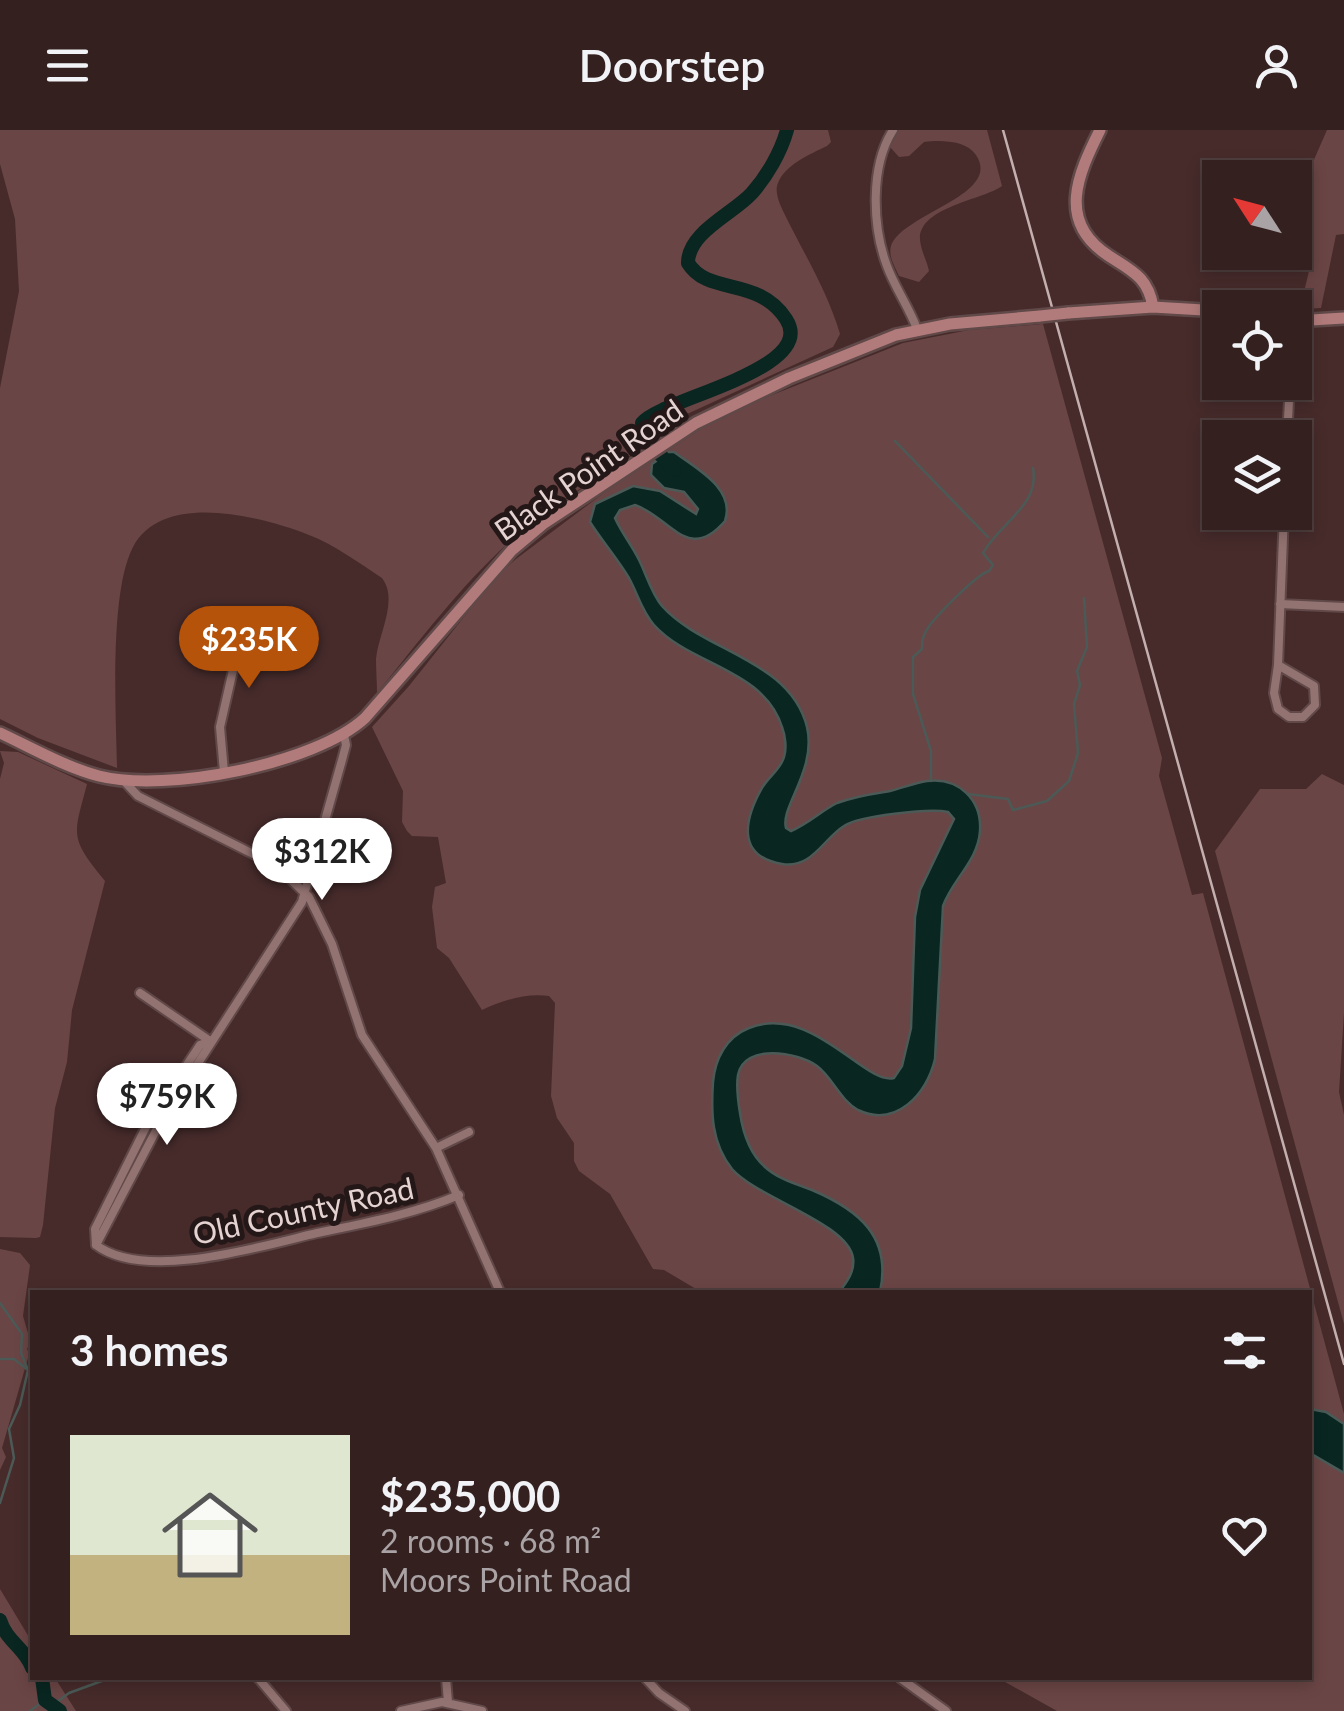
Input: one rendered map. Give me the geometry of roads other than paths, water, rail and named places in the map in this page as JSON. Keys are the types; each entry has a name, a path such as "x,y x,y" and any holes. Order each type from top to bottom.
{"main road":[{"path":"1100,130 1078,176 1079,218 1102,251 1143,278 1153,307"},
{"name":"Black Point Road","path":"0,733 94,774 123,780 224,772 303,754 344,735 390,691 476,588 543,524 666,442 738,400 869,344 917,329 1153,307 1202,309"},
{"path":"1312,320 1344,318"}],"street":[{"path":"893,130 878,163 881,242 890,272 917,329"},
{"path":"1278,665 1314,686 1315,705 1302,717 1289,718 1278,709 1274,693 1283,530"},
{"path":"1280,604 1344,608"},
{"path":"223,618 233,670 220,720 224,772"},
{"name":"Old County Road","path":"344,735 346,745 306,894 148,1143 96,1244 115,1254 140,1258 214,1256 394,1216 460,1195"},
{"path":"123,780 138,796 257,856 288,876 306,894 332,944 366,1042 436,1148 499,1290"},
{"path":"140,993 210,1040"},
{"path":"436,1148 469,1132"},
{"path":"260,1680 286,1711"},
{"path":"446,1680 448,1702"},
{"path":"647,1680 685,1711"},
{"path":"903,1680 946,1711"},
{"path":"401,1711 448,1702 482,1711"}],"water":[{"path":"674,452 712,480 725,499 725,521 700,538 679,534 635,505 620,510 615,518 662,606 679,622 764,671 798,704 809,743 803,772 788,809 786,828 791,831 844,801 927,781 958,787 973,801 980,820 978,842 970,861 943,906 935,1059 917,1095 885,1115 858,1110 817,1066 785,1054 750,1058 738,1075 741,1120 755,1155 776,1175 829,1198 868,1228 881,1256 880,1290 840,1290 853,1267 847,1245 836,1233 744,1180 732,1169 720,1149 714,1127 714,1073 719,1057 734,1037 749,1028 772,1023 794,1026 815,1035 868,1070 894,1078 902,1066 911,1028 915,917 920,890 954,819 948,812 939,811 852,822 809,858 792,864 767,860 757,853 748,834 751,811 785,750 783,730 773,708 743,680 687,650 654,625 629,578 590,522 595,504 633,486 660,491 696,514 698,509 684,492 664,488 651,475 652,464"},
{"path":"1312,1409 1326,1412 1344,1424 1344,1473 1312,1454"}],"waterway":[{"path":"675,470 646,440 642,423 760,368 780,353 790,337 786,319 775,306 748,291 708,280 688,263 690,252 703,233 744,201 763,179 787,130"},
{"path":"895,441 988,537"},
{"path":"931,781 931,751 913,694 913,657 922,649 924,635 935,619 993,565 983,553 1031,493 1033,468"},
{"path":"968,794 1008,799 1013,810 1047,801 1069,781 1078,753 1074,704 1080,685 1077,671 1087,647 1084,598"},
{"path":"0,1303 22,1334 21,1353 28,1370 20,1405 9,1429 14,1458 0,1503"},
{"path":"0,1359 14,1359 28,1370"},
{"path":"0,1620 30,1664"},
{"path":"42,1680 45,1700 60,1711"},
{"path":"53,1705 69,1693 105,1680"},
{"path":"30,1711 45,1700"}],"railway":[{"path":"1003,130 1344,1364"}]}
